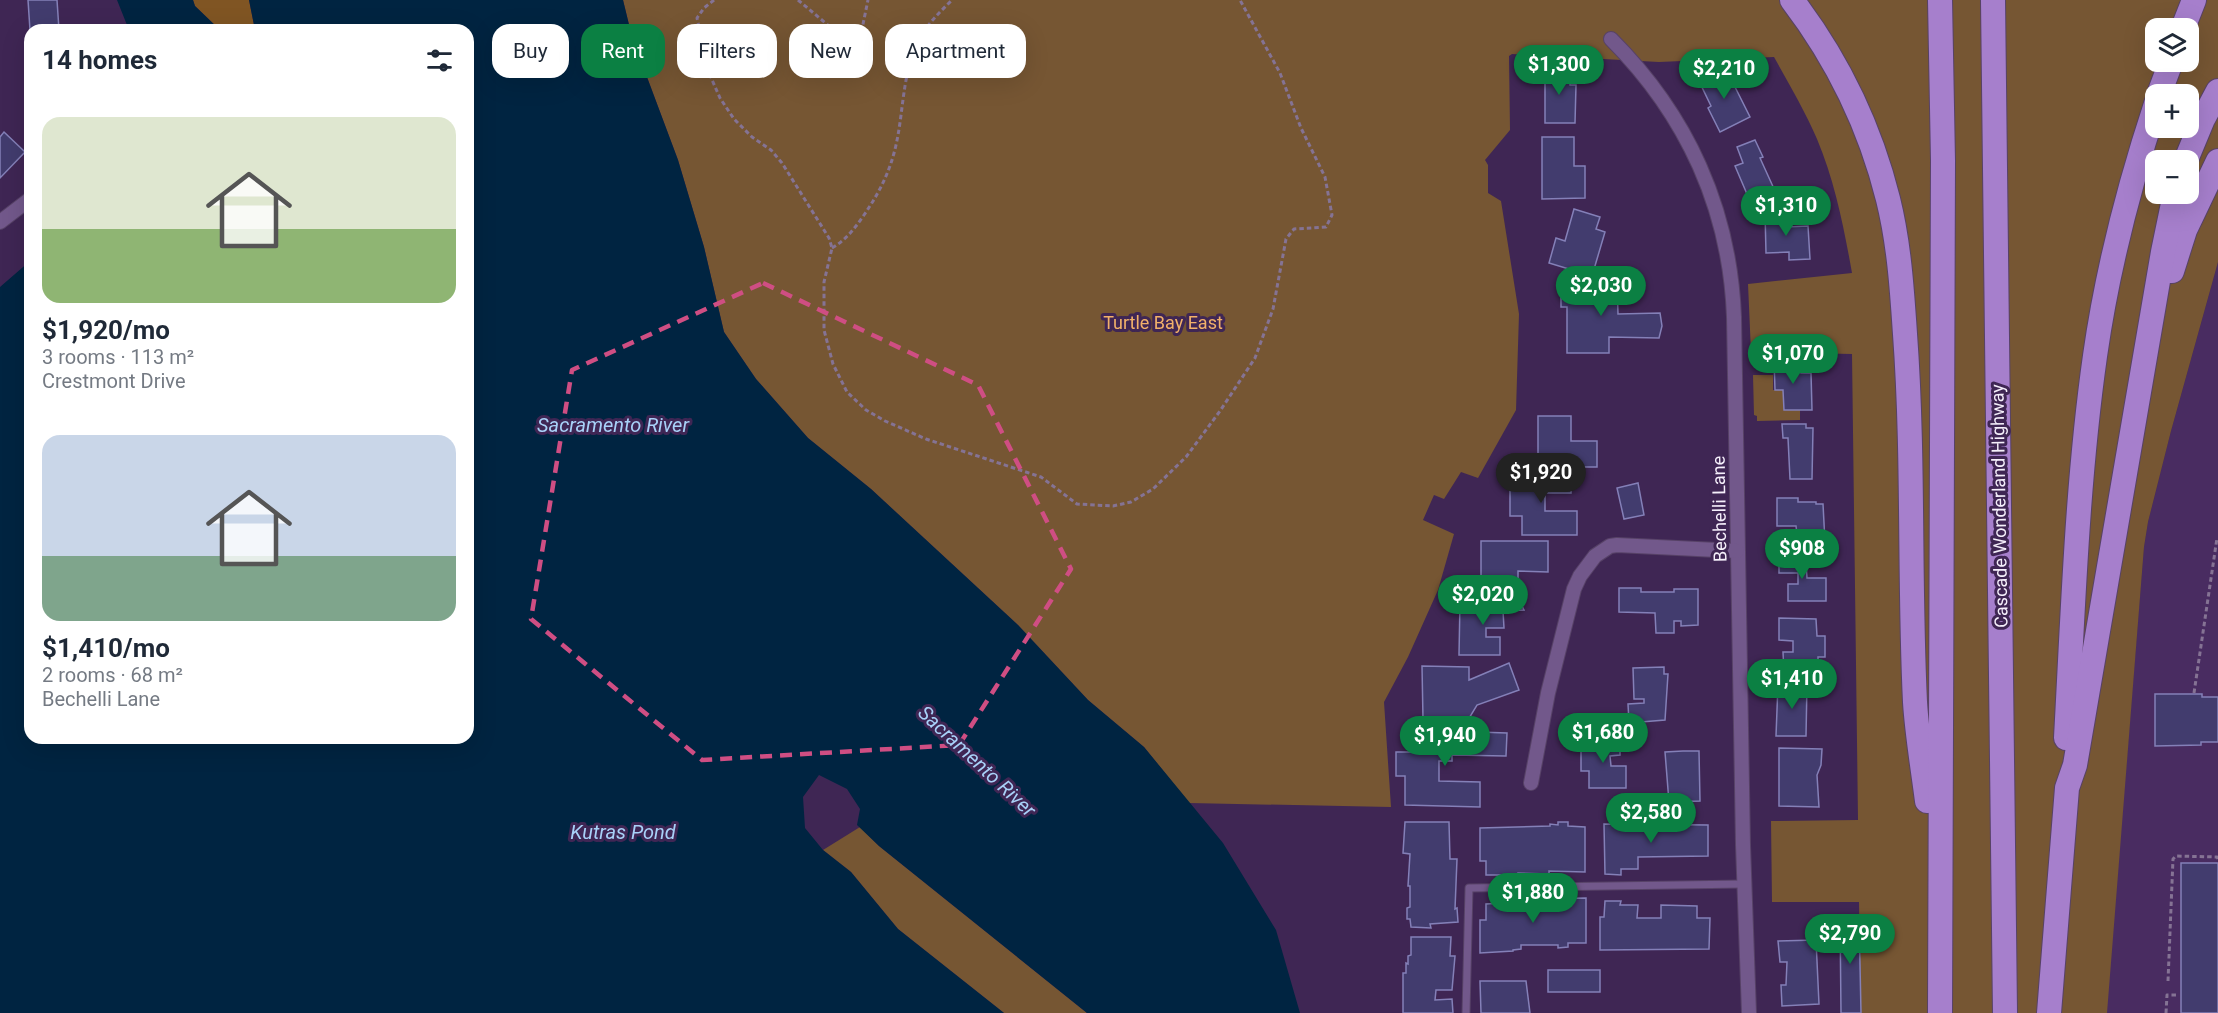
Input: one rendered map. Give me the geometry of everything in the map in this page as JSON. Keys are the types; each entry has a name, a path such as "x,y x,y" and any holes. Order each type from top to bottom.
{"highway":[{"path":"1792,0 1826,48 1849,90 1888,199 1897,242 1909,386 1915,704 1940,902"},
{"path":"1940,0 1943,185 1940,1013"},
{"name":"Cascade Wonderland Highway","path":"1993,0 2005,1013"},
{"path":"2187,18 2194,0"},
{"path":"2190,150 2218,92"},
{"path":"2049,1013 2067,788 2065,751 2088,407 2101,316 2130,188 2145,138"},
{"path":"2139,393 2170,275 2185,230 2218,161"},
{"path":"2067,788 2075,765 2166,231 2173,204"}],"street":[{"name":"Bechelli Lane","path":"1611,39 1665,102 1687,140 1713,197 1722,228 1733,288 1744,884 1749,1013"},
{"path":"0,222 24,204"},
{"path":"1531,783 1548,693 1574,589 1588,564 1600,552 1617,545 1737,550"}],"lane":[{"path":"1466,1013 1469,888 1744,884"}],"path":[{"path":"714,0 697,18 714,86 734,119 752,137 771,150 782,164 824,229 832,248 823,293 824,330 827,348 843,385 866,410 926,439 1041,477 1077,504 1113,506 1131,502 1146,494 1165,479 1186,457 1255,358 1273,309 1286,239 1294,230 1326,227 1332,215 1325,177 1301,128 1280,73 1240,0"},
{"path":"798,0 835,31 850,36 862,29 868,0"},
{"path":"832,248 841,243 849,234 881,190 897,144 909,70 919,40 937,14 952,0"},
{"path":"2194,693 2217,538"},
{"path":"2168,981 2173,859 2176,856 2217,857 2218,859"},
{"path":"2166,1013 2167,995 2176,995"}],"highlighted area":[{"path":"763,283 978,385 1071,569 959,745 702,760 531,619 572,370"}],"shaded area":[{"path":"193,0 249,0 254,24 214,24 195,6"},
{"path":"2218,262 2218,1013 2106,1013 2144,547 2171,431"}],"green space":[{"name":"Turtle Bay East","path":"623,0 2218,0 2218,262 2171,431 2144,547 2107,1013 1861,1013 1859,902 1772,902 1771,821 1858,820 1852,354 1751,352 1748,284 1852,273 1838,205 1823,155 1807,118 1774,57 1659,62 1512,54 1509,56 1510,130 1485,160 1488,165 1488,193 1501,201 1519,314 1516,410 1478,478 1461,472 1444,499 1434,495 1423,520 1454,534 1438,590 1408,657 1384,702 1391,807 1189,803 1144,747 1088,700 1018,625 871,489 808,438 756,379 724,332 704,247 678,160 647,78 665,78 665,24 629,24"},
{"path":"1753,375 1773,375 1773,390 1783,390 1784,410 1800,410 1800,420 1757,421 1757,416 1754,415"},
{"path":"860,827 879,846 1087,1013 1004,1013 898,929 851,872 823,850"}],"water":[{"path":"117,0 193,0 195,6 214,24 127,24"},
{"path":"249,0 623,0 629,24 581,24 581,78 647,78 678,160 704,247 724,332 756,379 808,438 871,489 1018,625 1088,700 1144,747 1223,843 1276,930 1300,1013 1087,1013 879,846 857,825 860,809 847,789 819,775 803,797 805,828 823,850 851,872 898,929 1004,1013 0,1013 0,287 24,266 24,744 474,744 474,24 254,24"}],"building":[{"path":"28,0 57,0 59,24 30,24"},
{"path":"1545,67 1570,67 1570,85 1576,85 1575,123 1545,123"},
{"path":"1725,67 1750,117 1720,132 1708,108 1711,106 1699,81"},
{"path":"4,132 24,153 0,178 0,137"},
{"path":"1542,137 1574,137 1574,166 1585,166 1585,198 1542,199"},
{"path":"1755,140 1763,157 1760,158 1775,191 1750,201 1735,166 1743,163 1737,147"},
{"path":"1574,209 1600,217 1596,229 1605,232 1592,276 1549,263 1556,238 1565,241"},
{"path":"1786,211 1786,227 1808,226 1810,259 1789,260 1789,252 1766,253 1765,212"},
{"path":"1561,279 1617,280 1618,314 1660,313 1662,326 1659,338 1609,337 1609,353 1567,353 1567,307 1561,307"},
{"path":"1801,359 1801,373 1811,373 1812,410 1784,410 1783,390 1775,390 1774,360"},
{"path":"1538,416 1571,416 1571,441 1597,441 1597,467 1538,467"},
{"path":"1782,424 1806,424 1806,428 1813,428 1812,479 1790,479 1788,438 1783,438"},
{"path":"1510,473 1571,474 1571,493 1545,493 1545,511 1577,511 1577,535 1522,535 1522,516 1510,516"},
{"path":"1638,483 1644,515 1624,519 1617,488"},
{"path":"1777,498 1798,498 1798,502 1823,504 1825,542 1798,542 1796,526 1777,526"},
{"path":"1481,541 1548,541 1548,572 1518,571 1518,593 1481,593"},
{"path":"1779,553 1800,553 1800,562 1806,563 1807,578 1826,578 1826,601 1788,601 1788,584 1798,584 1798,573 1779,573"},
{"path":"1619,588 1641,588 1641,592 1698,589 1698,625 1681,626 1681,621 1674,621 1674,633 1656,633 1655,613 1619,612"},
{"path":"1503,598 1518,598 1524,610 1503,611 1504,628 1486,628 1486,637 1500,637 1500,655 1459,655 1460,602 1503,602"},
{"path":"1779,618 1816,619 1817,636 1825,636 1825,657 1818,657 1818,672 1784,672 1783,652 1793,652 1793,641 1779,640"},
{"path":"1509,663 1519,690 1477,705 1468,720 1423,719 1422,666 1469,667 1469,680"},
{"path":"1664,667 1664,674 1668,674 1665,720 1629,723 1628,704 1644,703 1644,699 1634,699 1633,668"},
{"path":"1778,684 1807,684 1806,736 1776,736"},
{"path":"2155,694 2202,694 2202,697 2218,697 2218,742 2201,742 2201,745 2155,746"},
{"path":"1418,730 1507,733 1506,756 1452,755 1452,761 1439,761 1439,781 1480,782 1480,807 1405,805 1405,776 1396,776 1396,752 1418,752"},
{"path":"1620,738 1620,755 1610,756 1611,766 1626,766 1626,788 1589,788 1589,771 1581,771 1581,748 1586,748 1586,740"},
{"path":"1779,748 1822,749 1821,765 1817,775 1819,807 1779,806"},
{"path":"1699,751 1700,801 1669,802 1665,752"},
{"path":"1405,822 1449,822 1450,859 1457,859 1455,909 1457,908 1458,922 1430,924 1431,928 1411,927 1410,919 1407,919 1407,908 1410,907 1410,886 1408,886 1410,854 1403,853"},
{"path":"1558,822 1568,822 1568,826 1585,827 1585,872 1549,871 1549,874 1486,875 1486,861 1480,861 1480,828 1550,826 1550,824 1558,825"},
{"path":"1604,824 1708,825 1708,856 1638,857 1638,869 1621,869 1621,875 1605,874"},
{"path":"2181,863 2218,863 2218,1013 2181,1013"},
{"path":"1586,898 1586,943 1568,943 1568,947 1558,948 1558,945 1521,945 1521,949 1513,951 1480,953 1480,920 1486,920 1486,904 1519,902 1519,899"},
{"path":"1605,901 1621,901 1620,905 1638,905 1637,918 1661,918 1661,905 1697,906 1697,918 1710,918 1709,949 1600,950 1600,917 1604,917"},
{"path":"1840,916 1859,916 1861,1013 1841,1013"},
{"path":"1411,937 1451,937 1450,956 1455,956 1452,990 1436,990 1435,1000 1452,999 1453,1013 1403,1013 1403,973 1406,973 1406,963 1408,964 1408,956 1411,955"},
{"path":"1816,940 1819,1004 1782,1006 1781,985 1786,985 1787,962 1780,962 1778,941"},
{"path":"1548,970 1600,970 1600,992 1548,992"},
{"path":"1480,981 1526,981 1530,1013 1481,1013"}],"water label":[{"name":"Sacramento River","path":"613,425"},
{"name":"Sacramento River","path":"977,761"},
{"name":"Kutras Pond","path":"623,832"}]}
